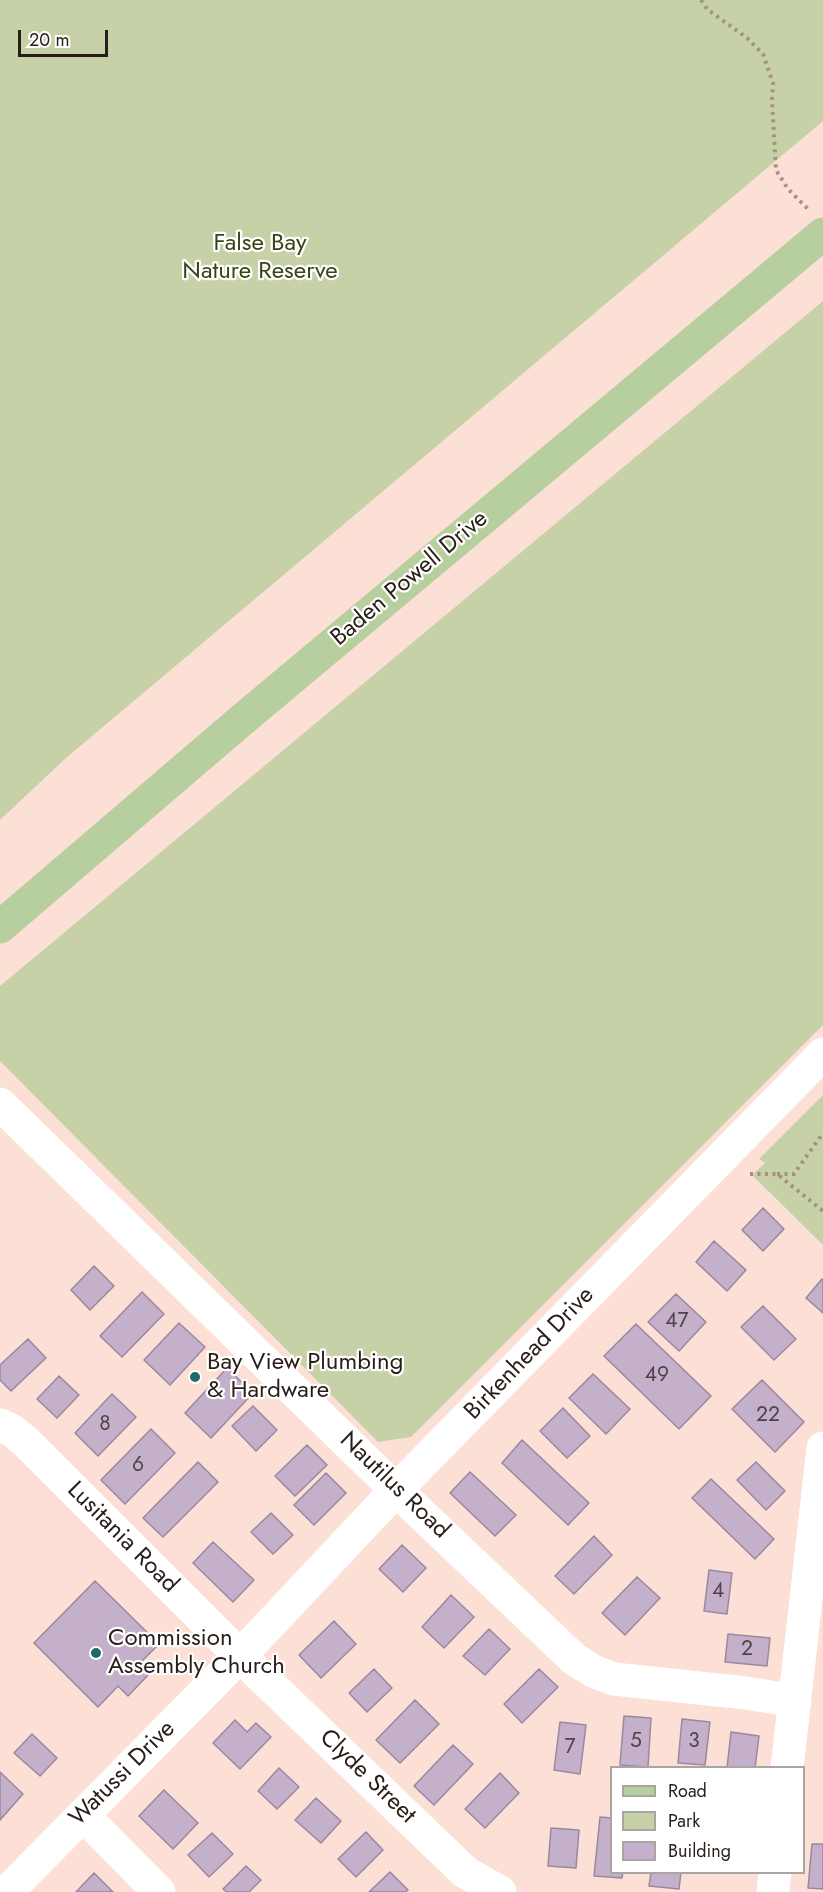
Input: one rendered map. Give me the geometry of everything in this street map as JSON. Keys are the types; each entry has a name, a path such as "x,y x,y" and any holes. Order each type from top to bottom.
{"main road":[{"name":"Baden Powell Drive","path":"0,927 819,225"}],"street":[{"name":"Birkenhead Drive","path":"240,1656 396,1490 823,1054"},
{"name":"Nautilus Road","path":"0,1104 396,1490 574,1659 595,1672 614,1679 746,1693 795,1701"},
{"name":"Lusitania Road","path":"0,1425 13,1431 27,1443 240,1656"},
{"path":"787,1766 823,1448"},
{"name":"Watussi Drive","path":"7,1892 240,1656"},
{"name":"Clyde Street","path":"240,1656 465,1872 500,1892"},
{"path":"82,1815 159,1892"},
{"path":"773,1892 775,1874"}],"path":[{"path":"701,0 707,9 747,38 763,54 773,83 776,170 788,189 819,225"},
{"path":"707,1173 794,1174 823,1133"},
{"path":"777,1174 823,1211"}],"green space":[{"name":"False Bay Nature Reserve","path":"0,0 823,0 823,121 66,758 0,820"},
{"path":"823,301 823,1025 411,1437 378,1442 0,1061 0,986"},
{"path":"823,1095 823,1245 752,1175 765,1163 759,1159"}],"building":[{"path":"763,1208 784,1229 763,1251 742,1230"},
{"path":"714,1241 746,1270 727,1291 696,1262"},
{"path":"94,1266 114,1286 90,1310 71,1290"},
{"path":"823,1280 823,1313 806,1298"},
{"path":"142,1292 164,1314 122,1357 100,1336"},
{"path":"676,1294 706,1322 679,1351 648,1322"},
{"path":"763,1306 796,1339 774,1360 741,1327"},
{"path":"179,1323 205,1347 170,1385 144,1360"},
{"path":"636,1324 711,1396 679,1429 604,1356"},
{"path":"28,1339 46,1358 11,1391 0,1380 0,1365"},
{"path":"227,1368 253,1393 211,1438 185,1413"},
{"path":"593,1374 630,1409 606,1434 569,1398"},
{"path":"59,1376 79,1395 57,1418 37,1399"},
{"path":"762,1380 804,1422 775,1452 732,1409"},
{"path":"112,1394 136,1417 98,1456 75,1433"},
{"path":"253,1406 277,1430 256,1451 232,1426"},
{"path":"563,1408 590,1436 567,1458 540,1431"},
{"path":"151,1429 175,1453 125,1504 101,1480"},
{"path":"522,1440 589,1503 568,1525 502,1463"},
{"path":"307,1445 327,1465 295,1496 275,1476"},
{"path":"198,1462 218,1482 163,1537 143,1518"},
{"path":"756,1462 785,1491 766,1510 737,1480"},
{"path":"470,1472 516,1515 495,1536 450,1493"},
{"path":"326,1473 346,1493 314,1525 294,1505"},
{"path":"711,1479 774,1539 755,1559 692,1498"},
{"path":"271,1513 293,1535 273,1554 251,1532"},
{"path":"594,1536 612,1555 574,1594 555,1576"},
{"path":"213,1542 254,1580 233,1602 193,1563"},
{"path":"402,1545 426,1568 403,1592 379,1569"},
{"path":"709,1570 732,1573 727,1614 704,1611"},
{"path":"637,1577 660,1598 625,1635 602,1613"},
{"name":"Commission Assembly Church","path":"95,1581 159,1644 140,1663 150,1673 128,1696 118,1686 98,1707 34,1643"},
{"path":"451,1595 474,1617 444,1648 422,1627"},
{"path":"334,1621 356,1644 321,1678 299,1655"},
{"path":"489,1629 510,1649 485,1675 463,1656"},
{"path":"728,1634 770,1638 767,1666 725,1662"},
{"path":"374,1669 392,1688 367,1712 349,1693"},
{"path":"539,1669 558,1687 522,1723 504,1704"},
{"path":"415,1700 439,1724 400,1763 376,1740"},
{"path":"624,1716 651,1718 648,1766 620,1765"},
{"path":"682,1719 710,1722 705,1765 678,1763"},
{"path":"235,1720 247,1732 256,1723 271,1737 240,1769 213,1743"},
{"path":"560,1722 586,1725 580,1774 554,1770"},
{"path":"731,1732 759,1736 755,1766 727,1766"},
{"path":"32,1734 57,1758 40,1776 14,1753"},
{"path":"453,1745 473,1764 434,1805 414,1786"},
{"path":"279,1768 299,1787 277,1809 258,1791"},
{"path":"0,1772 23,1794 0,1820"},
{"path":"500,1773 519,1793 485,1828 465,1809"},
{"path":"164,1790 198,1823 173,1849 139,1816"},
{"path":"316,1798 341,1821 321,1843 295,1820"},
{"path":"600,1817 610,1818 610,1874 623,1874 622,1878 594,1876"},
{"path":"551,1828 579,1830 576,1868 548,1866"},
{"path":"366,1832 383,1850 356,1877 338,1859"},
{"path":"212,1833 233,1854 209,1877 188,1855"},
{"path":"812,1844 823,1844 823,1889 808,1888"},
{"path":"246,1866 261,1880 249,1892 227,1892 223,1889"},
{"path":"390,1872 408,1890 405,1892 369,1892"},
{"path":"94,1873 113,1892 76,1892"},
{"path":"651,1874 681,1874 679,1889 649,1886"}],"place":[{"name":"Bay View Plumbing & Hardware","path":"195,1377"},
{"name":"Commission Assembly Church","path":"96,1653"}]}
